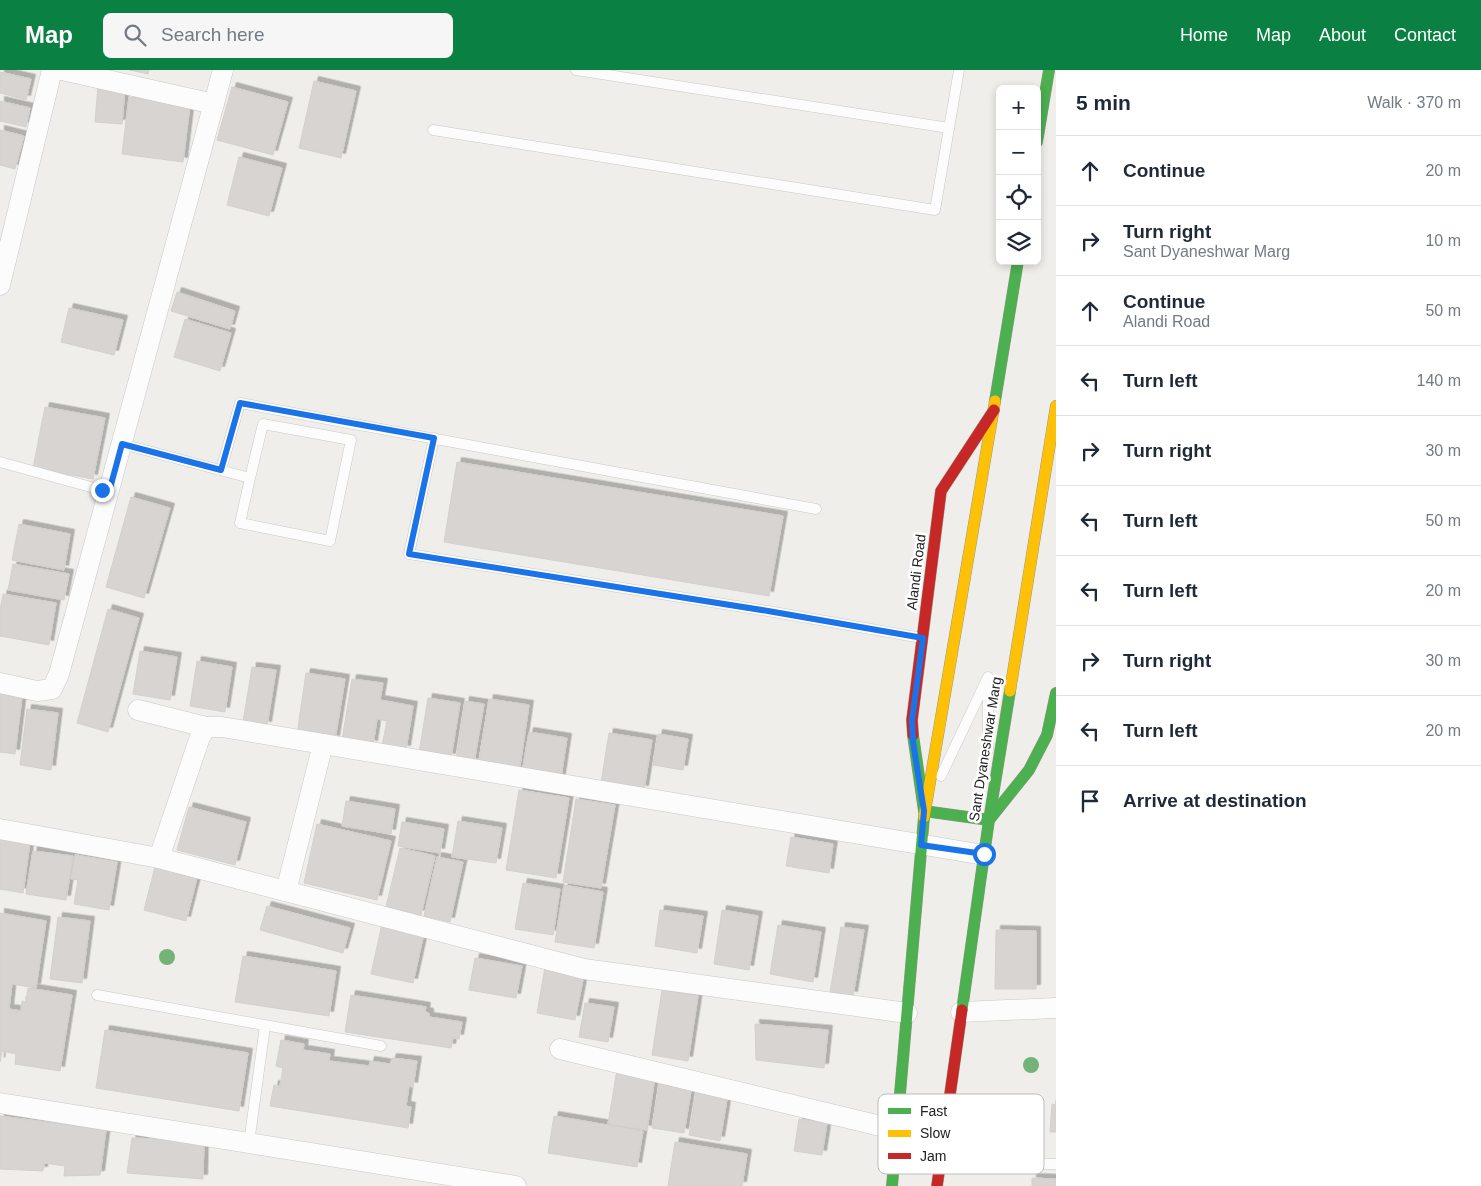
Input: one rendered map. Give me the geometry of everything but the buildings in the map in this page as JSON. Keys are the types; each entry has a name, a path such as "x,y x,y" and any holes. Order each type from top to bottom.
{"main road":[{"path":"1039,130 1049,70"},
{"path":"900,1094 924,811 1017,265"},
{"name":"Sant Dyaneshwar Marg","path":"950,1094 989,820 1056,406"},
{"name":"Alandi Road","path":"924,811 913,742 912,720 941,491 994,410"},
{"path":"924,811 989,820 1029,770 1047,735 1056,694"}],"street":[{"path":"0,284 52,70"},
{"path":"62,70 214,104"},
{"path":"0,683 37,691 52,689 59,674 223,70"},
{"path":"138,710 206,728 222,727 984,854"},
{"path":"159,858 200,736 206,728"},
{"path":"286,891 323,744"},
{"path":"0,829 159,858 584,969 908,1013"},
{"path":"961,1012 1056,1008"},
{"path":"560,1049 878,1125"},
{"path":"0,1103 516,1186"}],"lane":[{"path":"576,70 949,128"},
{"path":"433,130 935,210 959,70"},
{"path":"221,470 240,403 816,509"},
{"path":"263,424 351,440 330,541 240,523 250,478 263,424"},
{"path":"434,438 409,554 768,611 923,638"},
{"path":"122,444 250,478"},
{"path":"0,462 109,492"},
{"path":"924,811 988,677 989,820"},
{"path":"98,995 381,1046"},
{"path":"248,1143 265,1026"}],"traffic: fast":[{"path":"1039,130 1049,70"},
{"path":"995,401 1017,265"},
{"path":"962,1010 989,820 1010,691"},
{"path":"913,735 924,811 989,820 1029,770 1047,735 1056,693"},
{"path":"900,1094 924,817"},
{"path":"892,1186 893,1174"}],"traffic: slow":[{"path":"924,817 995,401"},
{"path":"1010,691 1056,406"}],"traffic: jam":[{"path":"913,735 912,720 941,491 994,410"},
{"path":"950,1094 962,1010"},
{"path":"937,1186 939,1174"}],"route":[{"path":"102,490 109,492 122,444 221,470 240,403 434,438 409,554 768,611 923,638 912,720 913,742 924,811 921,845 984,854"}]}
